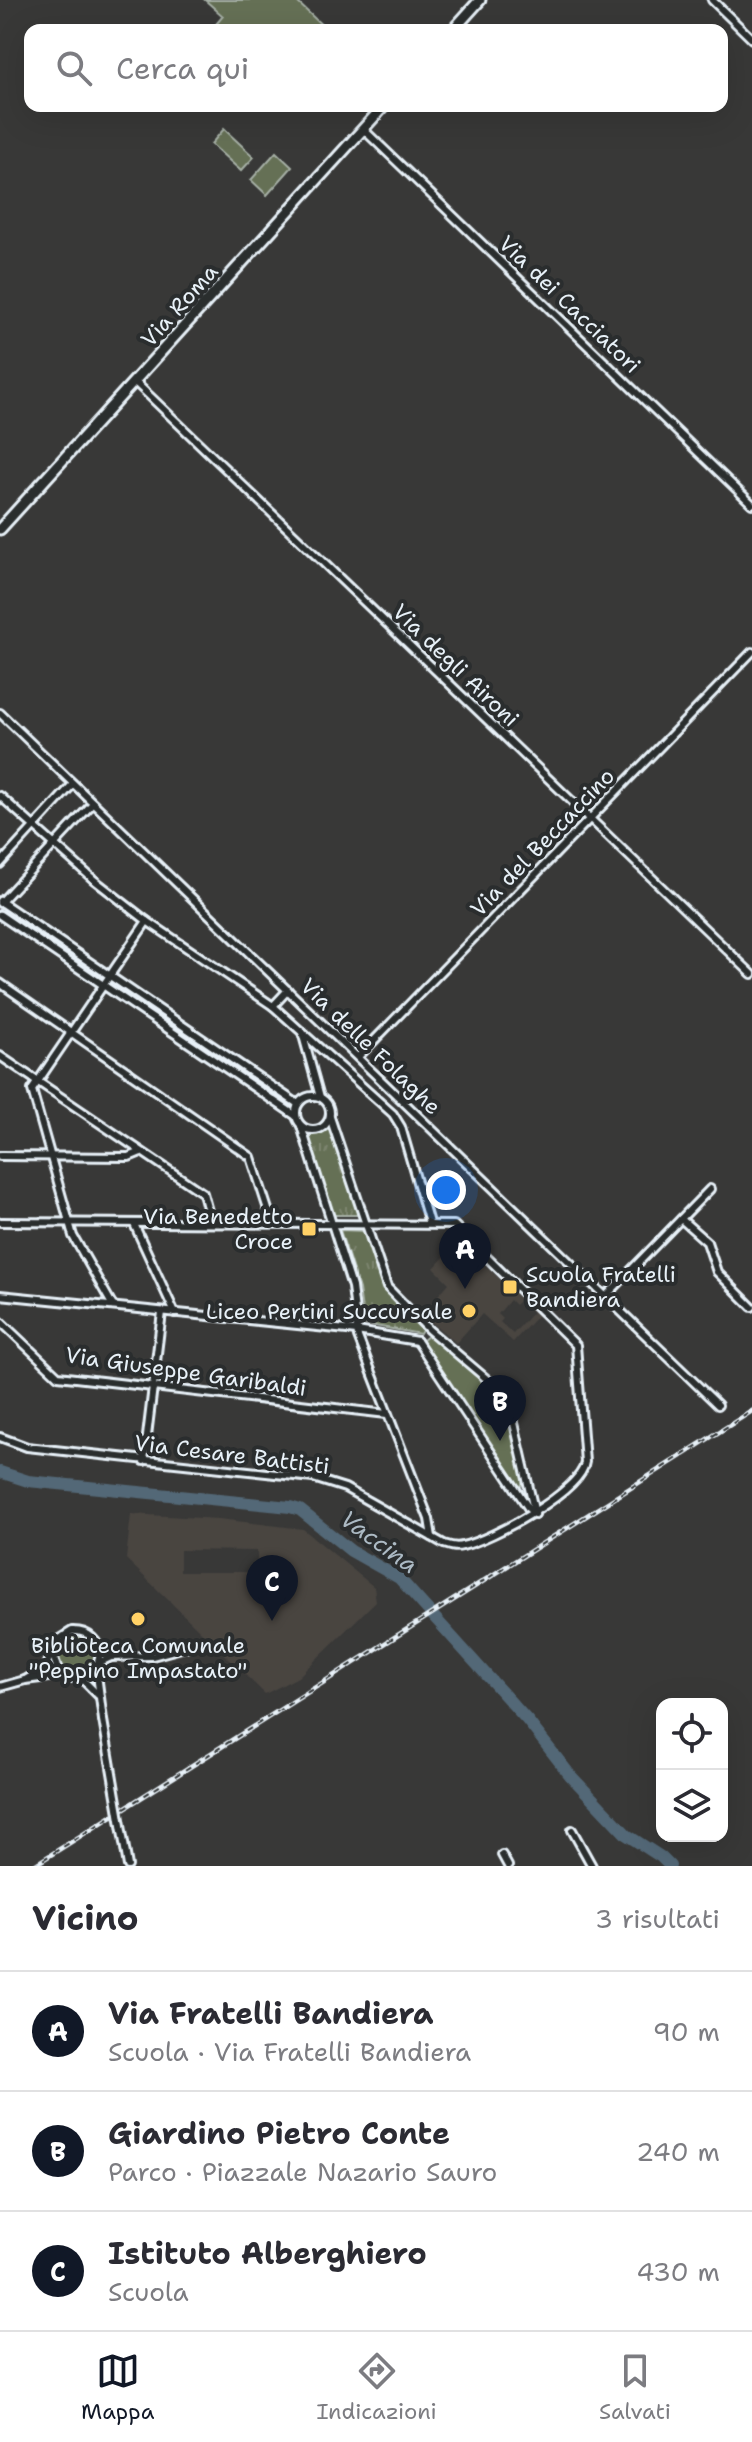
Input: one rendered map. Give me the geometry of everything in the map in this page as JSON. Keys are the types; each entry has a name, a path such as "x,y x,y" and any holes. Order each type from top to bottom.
{"street":[{"path":"458,24 480,0"},
{"path":"712,0 752,39"},
{"name":"Via Roma","path":"0,529 379,112"},
{"name":"Via dei Cacciatori","path":"363,129 752,504"},
{"name":"Via degli Aironi","path":"134,381 752,974"},
{"name":"Via del Beccaccino","path":"358,1057 752,652"},
{"name":"Via delle Folaghe","path":"0,713 718,1405"},
{"path":"0,864 73,784"},
{"path":"0,796 93,879 147,921 273,1006 397,1118 429,1223 0,1222"},
{"path":"93,803 0,902 298,1104"},
{"path":"0,915 296,1116 354,1294 357,1331 429,1519 432,1537"},
{"path":"113,1306 73,1236 32,1090 147,921"},
{"path":"0,983 251,1157 272,1222"},
{"path":"273,1006 288,990"},
{"path":"302,1032 320,1097 327,1103 387,1287 429,1330 508,1397 535,1514"},
{"path":"200,1051 207,1042"},
{"path":"0,1056 203,1193 211,1222"},
{"path":"296,1116 298,1104 305,1097 320,1097"},
{"path":"301,1126 306,1130 318,1130 330,1117"},
{"path":"0,1156 129,1157 141,1152"},
{"path":"605,1297 710,1189"},
{"path":"681,1219 707,1242 717,1272 752,1307"},
{"name":"Via Cesare Battisti","path":"0,1437 27,1447 325,1481 345,1488 451,1547 461,1547 535,1514 576,1479 584,1468 576,1345 456,1226 429,1223"},
{"path":"134,1224 175,1313"},
{"path":"0,1295 357,1331 417,1341 535,1514"},
{"path":"144,1461 162,1312"},
{"name":"Via Giuseppe Garibaldi","path":"0,1321 58,1376 387,1414"},
{"path":"417,1341 429,1330"},
{"path":"25,1680 45,1668 56,1641 72,1631 90,1635 98,1645 125,1656"},
{"path":"80,1678 111,1657 152,1656 207,1641"},
{"path":"98,1645 100,1698 128,1866"},
{"path":"52,1653 53,1662 65,1675"},
{"path":"0,1687 65,1675 86,1680 100,1698"},
{"path":"572,1830 592,1866"},
{"path":"502,1855 508,1866"}],"shaded area":[{"path":"459,1241 538,1315 513,1342 482,1314 456,1343 422,1314 449,1283 434,1268","holes":["510,1300 515,1305 520,1300 533,1312 513,1334 500,1322 503,1319 498,1314"]},
{"path":"131,1514 219,1519 303,1529 374,1587 376,1601 298,1677 265,1694 126,1559","holes":["180,1550 257,1551 257,1572 180,1572"]}],"green space":[{"path":"205,0 295,0 321,24 216,24 223,16"},
{"path":"224,129 254,157 241,171 211,144"},
{"path":"276,152 292,167 267,195 251,180"},
{"path":"329,1126 359,1215 333,1215 308,1134 318,1134"},
{"path":"340,1230 364,1231 383,1288 423,1329 420,1334 364,1324 359,1289"},
{"path":"430,1334 504,1398 524,1481 521,1486 514,1485 421,1342"},
{"path":"76,1635 90,1640 95,1654 90,1668 76,1673 62,1668 57,1654 62,1640"}],"waterway":[{"name":"Vaccina","path":"0,1472 28,1481 300,1510 351,1551 399,1578 527,1720 570,1775 627,1835 670,1866"}],"railway":[{"path":"33,1866 752,1411"}],"place":[{"name":"Via Benedetto Croce","path":"309,1229"},
{"name":"Scuola Fratelli Bandiera","path":"510,1287"},
{"name":"Via Fratelli Bandiera","path":"465,1289"},
{"name":"Liceo Pertini Succursale","path":"469,1311"},
{"name":"Giardino Pietro Conte","path":"500,1441"},
{"name":"Biblioteca Comunale \"Peppino Impastato\"","path":"138,1619"},
{"name":"Istituto Alberghiero","path":"272,1621"}]}
